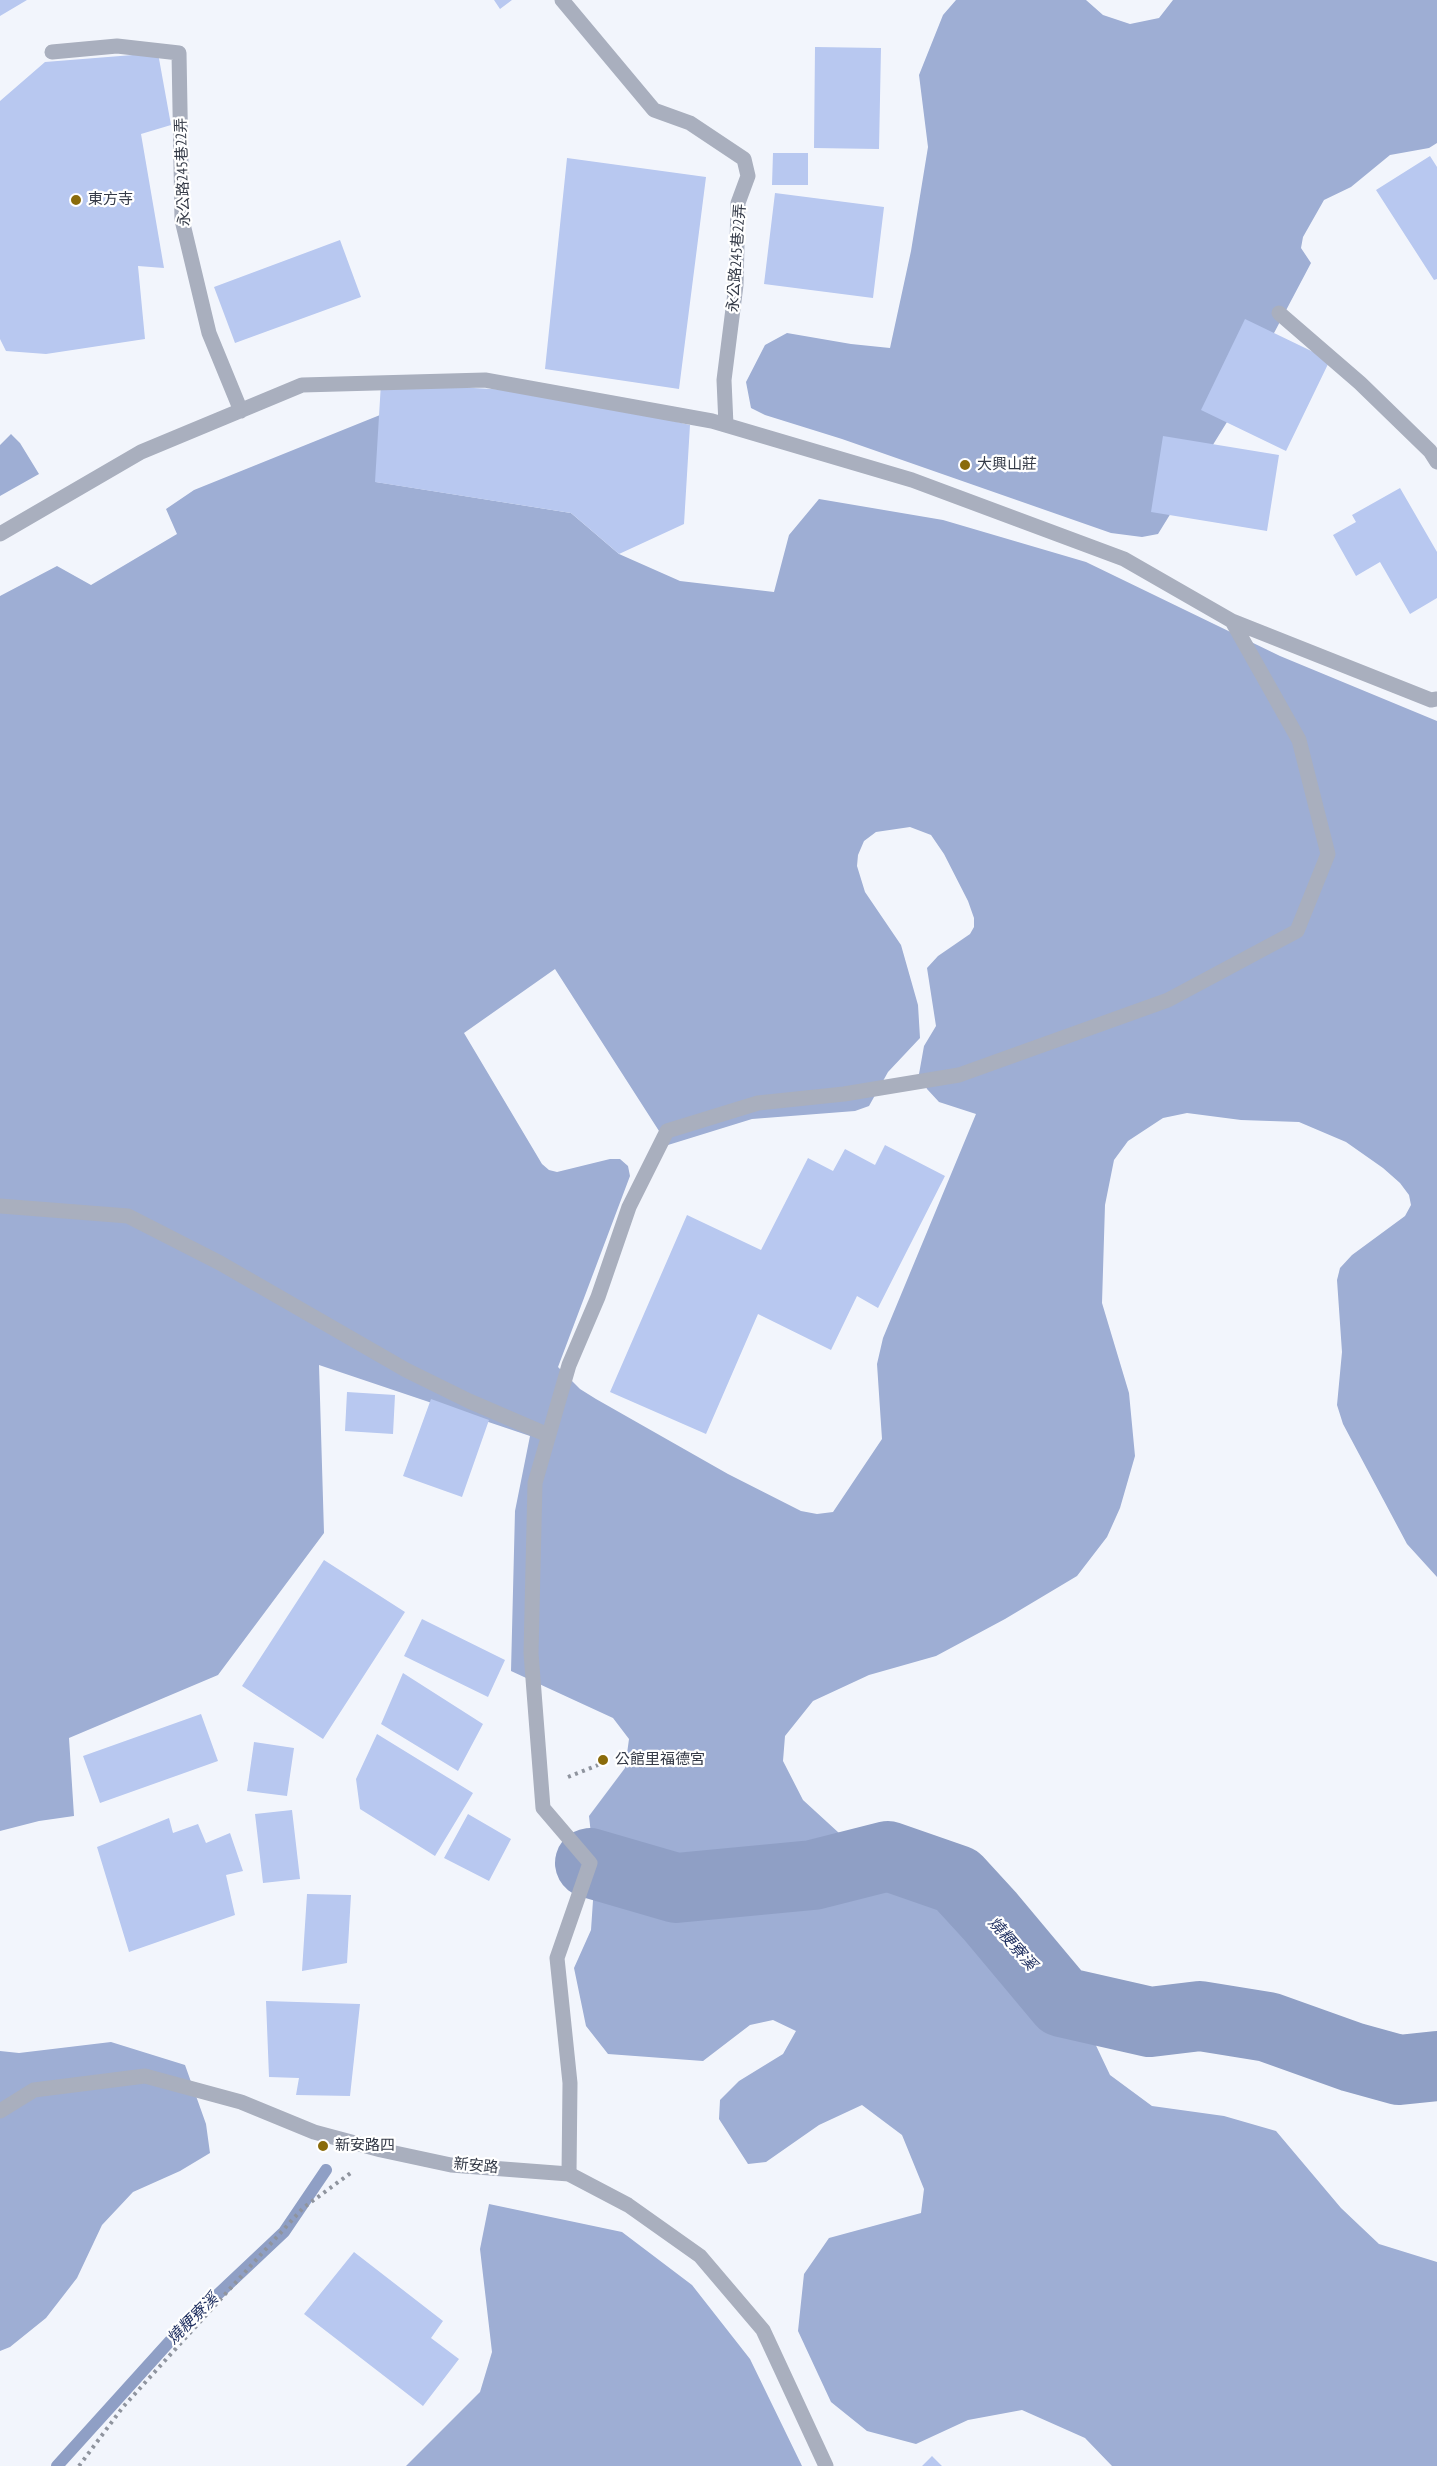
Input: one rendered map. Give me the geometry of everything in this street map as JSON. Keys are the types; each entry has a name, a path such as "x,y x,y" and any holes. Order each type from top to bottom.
{"street":[{"name":"永公路245巷22弄","path":"562,0 654,110 690,123 744,159 748,176 738,203 736,285 724,380 726,425"},
{"name":"永公路245巷22弄","path":"52,52 117,46 179,53 182,220 209,333 241,411"},
{"path":"1279,313 1360,383 1430,450 1437,462"},
{"path":"0,534 141,452 302,385 485,380 726,425 912,480 1124,559 1232,621 1431,700 1437,699"},
{"path":"569,2174 570,2083 557,1958 590,1863 543,1808 531,1653 535,1483 569,1365 598,1297 629,1207 667,1131 758,1103 844,1094 959,1075 1168,1000 1297,931 1328,854 1299,740 1232,621"},
{"path":"0,1206 128,1216 220,1263 406,1370 549,1436"},
{"name":"新安路","path":"0,2110 34,2090 145,2076 241,2102 314,2132 381,2150 451,2164 569,2174 628,2205 700,2256 763,2330 826,2466"}],"path":[{"path":"79,2466 123,2407 303,2208 381,2150"}],"shaded area":[{"path":"956,0 1086,0 1103,15 1130,24 1159,18 1173,0 1437,0 1437,143 1429,148 1390,155 1351,187 1324,200 1303,237 1301,248 1311,263 1227,422 1158,534 1142,537 1111,533 842,439 765,415 751,408 746,382 765,345 787,333 890,348 911,251 928,147 919,75 943,15"},
{"path":"380,415 376,482 571,513 619,554 680,581 774,592 789,535 819,499 943,520 1086,562 1280,656 1437,721 1437,1577 1407,1544 1343,1424 1337,1405 1342,1352 1337,1280 1340,1268 1352,1255 1405,1216 1411,1205 1409,1195 1400,1183 1383,1168 1346,1142 1299,1122 1241,1120 1187,1113 1163,1118 1128,1141 1114,1160 1105,1205 1102,1303 1129,1393 1135,1456 1120,1508 1107,1537 1077,1576 1005,1619 936,1656 869,1675 813,1701 785,1736 783,1761 803,1800 863,1855 990,1921 1091,2035 1110,2075 1152,2106 1224,2116 1276,2131 1341,2208 1379,2244 1437,2262 1437,2466 1112,2466 1085,2438 1022,2410 968,2420 916,2444 867,2431 831,2402 798,2331 804,2274 829,2238 921,2213 924,2189 902,2135 862,2105 819,2125 766,2162 748,2164 719,2119 720,2100 739,2081 783,2054 796,2031 773,2020 750,2025 703,2061 608,2054 586,2026 574,1968 591,1930 595,1871 589,1816 625,1768 629,1739 613,1718 511,1671 515,1511 530,1436 319,1365 324,1533 218,1675 69,1738 74,1816 39,1821 0,1831 0,596 57,566 91,585 177,534 166,509 194,490","holes":["910,827 931,835 944,854 968,901 974,918 974,927 970,934 938,956 927,968 936,1026 924,1046 919,1074 927,1089 939,1102 976,1114 883,1338 877,1364 882,1439 833,1512 817,1514 801,1511 728,1474 580,1389 558,1367 630,1176 628,1166 620,1159 610,1159 557,1172 549,1170 542,1164 464,1033 555,969 668,1145 752,1119 855,1111 869,1106 888,1072 920,1038 918,1005 901,945 865,892 857,866 858,855 864,841 876,832"]},
{"path":"11,434 20,443 39,474 0,496 0,445"},
{"path":"111,2042 185,2065 206,2124 210,2153 180,2171 133,2192 102,2225 77,2278 46,2318 10,2347 0,2351 0,2051 19,2053"},
{"path":"489,2204 622,2232 692,2285 750,2359 802,2466 406,2466 480,2392 492,2352 480,2249"}],"building":[{"path":"0,0 27,0 0,16"},
{"path":"494,0 512,0 500,9"},
{"path":"815,47 881,48 879,149 814,148"},
{"name":"東方寺","path":"158,53 171,125 141,134 164,268 138,266 145,339 46,354 6,351 0,339 0,101 45,62"},
{"path":"773,153 808,153 808,185 772,185"},
{"path":"1430,156 1437,167 1437,279 1434,280 1376,190"},
{"path":"567,158 706,177 679,389 545,369"},
{"path":"775,193 884,207 873,298 764,284"},
{"path":"340,240 361,297 235,343 214,287"},
{"path":"1245,319 1330,360 1286,451 1201,410"},
{"path":"381,383 547,392 690,425 684,524 619,554 571,513 375,482"},
{"path":"1163,436 1279,455 1267,531 1151,512"},
{"path":"1400,488 1437,552 1437,598 1410,614 1380,562 1356,576 1333,535 1356,522 1352,515"},
{"path":"885,1145 945,1176 878,1308 857,1296 831,1350 758,1314 706,1434 610,1392 687,1215 761,1250 808,1158 833,1171 845,1149 875,1165"},
{"path":"347,1392 395,1395 393,1434 345,1431"},
{"path":"431,1399 489,1420 462,1497 403,1476"},
{"path":"324,1560 405,1612 323,1739 242,1686"},
{"path":"422,1619 505,1660 488,1697 404,1656"},
{"path":"403,1673 483,1724 458,1771 381,1724"},
{"path":"201,1714 218,1761 100,1803 83,1756"},
{"path":"377,1734 473,1793 435,1856 360,1809 356,1779"},
{"path":"254,1742 294,1748 287,1796 247,1791"},
{"path":"292,1810 300,1879 263,1883 255,1814"},
{"path":"468,1814 511,1839 489,1881 444,1858"},
{"path":"169,1818 173,1833 198,1824 206,1843 230,1833 243,1871 226,1875 235,1915 129,1952 97,1847"},
{"path":"307,1894 351,1895 347,1963 302,1971"},
{"path":"266,2001 360,2004 350,2096 296,2095 299,2078 269,2077"},
{"path":"354,2252 443,2321 431,2338 459,2359 423,2406 304,2314"},
{"path":"932,2456 942,2466 922,2466"}],"waterway":[{"name":"燒粳寮溪","path":"590,1863 676,1888 813,1875 888,1856 957,1880 1062,2002 1150,2022 1200,2016 1268,2027 1352,2057 1399,2070 1437,2066"},
{"name":"燒粳寮溪","path":"57,2466 180,2330 284,2232 326,2170"}],"place":[{"name":"東方寺","path":"76,200"},
{"name":"大興山莊","path":"965,465"},
{"name":"公館里福德宮","path":"603,1760"},
{"name":"新安路四","path":"323,2146"}]}
